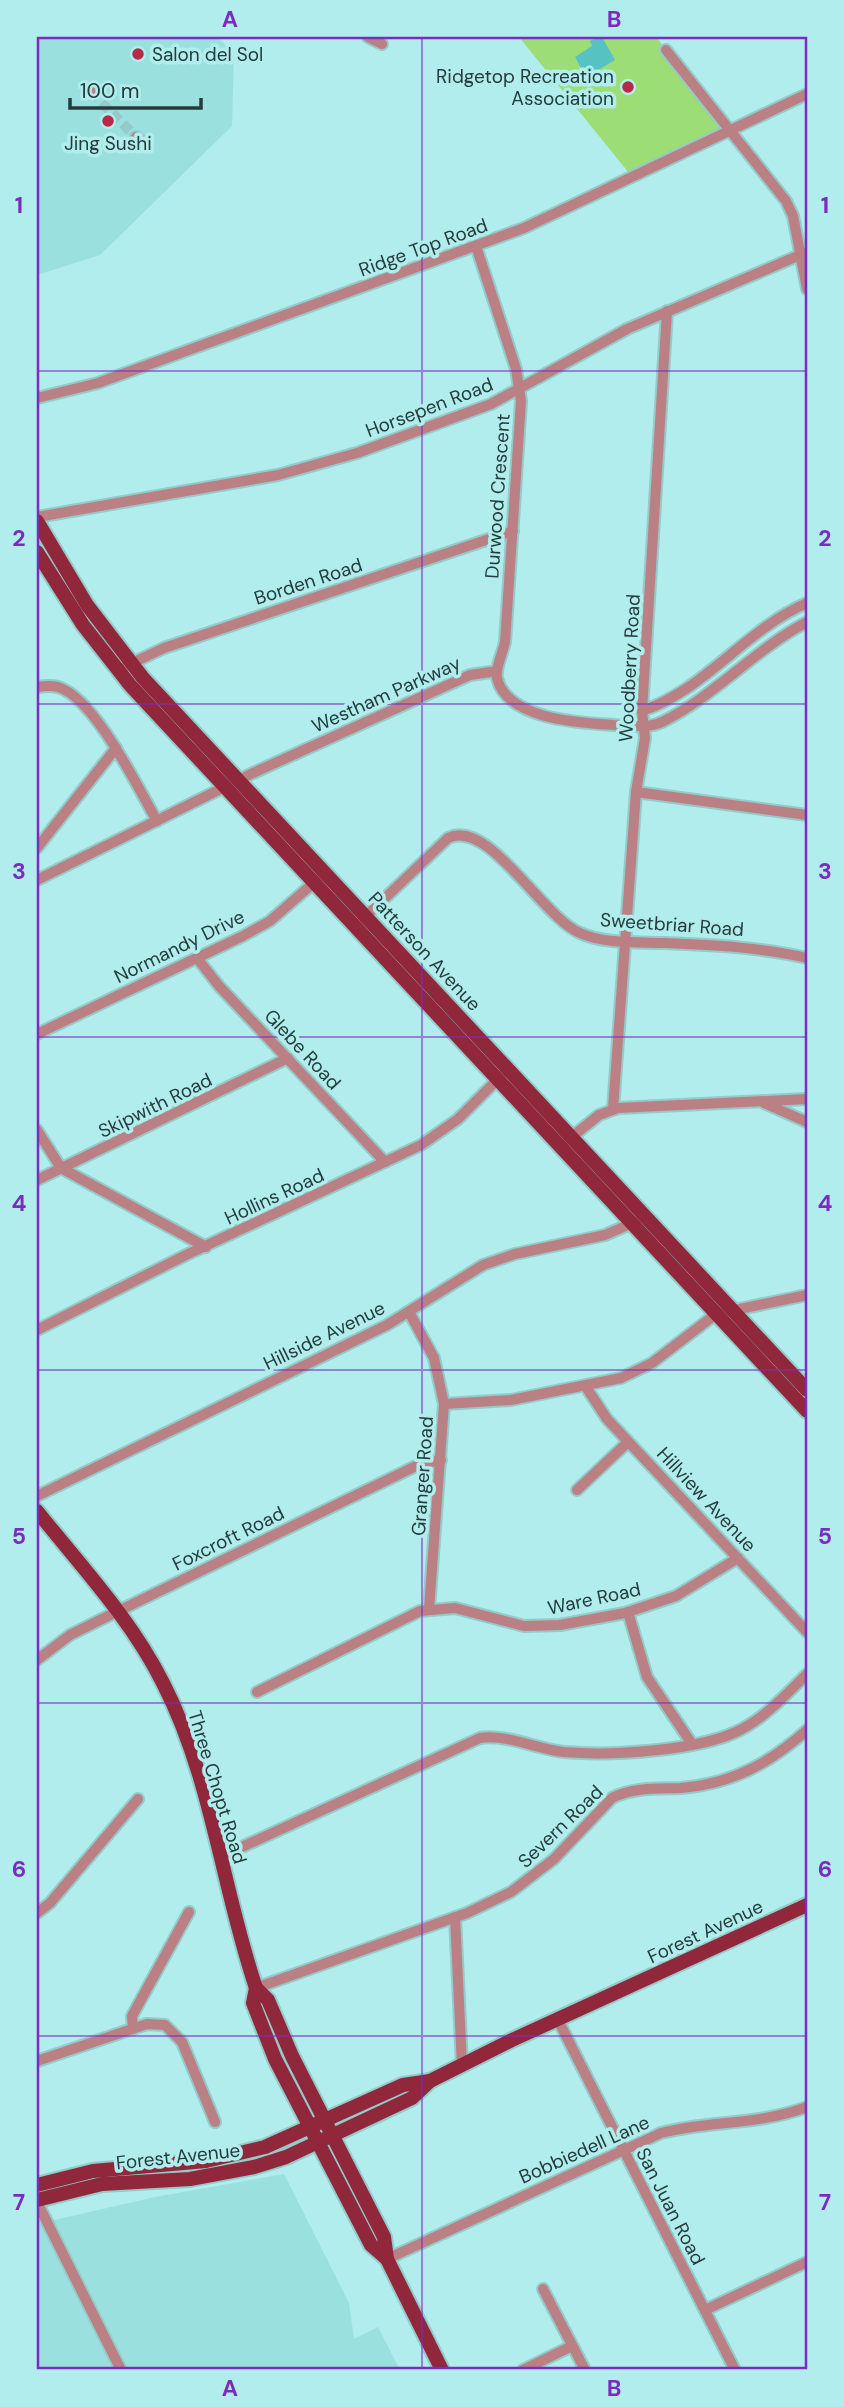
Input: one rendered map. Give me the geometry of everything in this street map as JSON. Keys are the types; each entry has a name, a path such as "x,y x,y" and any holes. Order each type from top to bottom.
{"main road":[{"name":"Patterson Avenue","path":"37,519 124,667"},
{"name":"Patterson Avenue","path":"37,552 64,598 124,667 566,1142 645,1216 807,1390"},
{"name":"Patterson Avenue","path":"566,1142 632,1224 807,1411"},
{"name":"Three Chopt Road","path":"37,1511 118,1612 150,1658 176,1711 256,1988 253,2003 264,2033 371,2245 387,2259"},
{"name":"Forest Avenue","path":"37,2185 93,2171 227,2157 265,2147 403,2085 430,2081 807,1906"},
{"name":"Three Chopt Road","path":"256,1988 268,2000 292,2056 384,2237 387,2259 442,2370"},
{"name":"Forest Avenue","path":"37,2201 102,2184 190,2179 239,2171 286,2157 412,2098 430,2081"}],"street":[{"path":"368,37 382,44"},
{"path":"666,50 786,201 804,253 807,289"},
{"name":"Ridge Top Road","path":"37,398 98,383 476,246 556,213 807,94"},
{"name":"Durwood Crescent","path":"476,246 520,389 522,427 505,642 497,671"},
{"name":"Horsepen Road","path":"37,519 238,483 317,465 453,418 520,389 591,347 667,311 804,253"},
{"name":"Woodberry Road","path":"612,1109 636,792 645,738 642,711 667,311"},
{"name":"Borden Road","path":"124,667 230,626 513,531"},
{"path":"642,711 665,703 752,638 807,603"},
{"path":"497,671 497,679 509,696 519,705 545,716 587,723 643,726 659,724 807,622"},
{"name":"Westham Parkway","path":"37,880 470,675 497,671"},
{"path":"37,687 54,686 67,692 86,708 116,748 157,821"},
{"path":"37,848 116,748"},
{"path":"636,792 807,815"},
{"name":"Sweetbriar Road","path":"360,921 448,838 463,834 481,840 567,925 598,938 754,948 807,958"},
{"name":"Normandy Drive","path":"37,1034 270,921 319,877"},
{"name":"Glebe Road","path":"197,958 219,986 385,1163"},
{"name":"Skipwith Road","path":"37,1180 288,1058"},
{"name":"Hollins Road","path":"37,1331 437,1136 502,1074"},
{"path":"566,1142 599,1115 612,1109 719,1101 764,1103 807,1099"},
{"path":"764,1103 807,1122"},
{"path":"37,1130 61,1168 206,1247"},
{"name":"Hillside Avenue","path":"37,1496 409,1312 464,1275 501,1258 605,1235 645,1216"},
{"path":"444,1404 511,1400 621,1378 652,1363 716,1314 807,1295"},
{"name":"Granger Road","path":"409,1312 433,1358 444,1404 429,1609"},
{"name":"Hillview Avenue","path":"586,1387 607,1419 628,1443 807,1632"},
{"path":"577,1490 628,1443"},
{"name":"Foxcroft Road","path":"37,1660 70,1636 118,1612 420,1464 441,1460"},
{"name":"Ware Road","path":"257,1692 401,1619 429,1609 455,1608 512,1624 542,1626 628,1612 693,1588 738,1558"},
{"path":"628,1612 647,1677 691,1744"},
{"path":"220,1857 487,1737 577,1752 630,1752 721,1738 742,1729 807,1674"},
{"name":"Severn Road","path":"256,1988 494,1902 531,1879 612,1798 627,1792 695,1787 730,1779 771,1759 807,1730"},
{"path":"37,1913 50,1903 138,1799"},
{"path":"133,2029 132,2016 189,1912"},
{"path":"455,1917 462,2066"},
{"name":"San Juan Road","path":"558,2020 734,2370"},
{"path":"37,2061 133,2029 159,2024 170,2028 179,2037 215,2123"},
{"name":"Bobbiedell Lane","path":"387,2259 623,2150 683,2127 750,2123 807,2107"},
{"path":"37,2201 121,2370"},
{"path":"705,2310 807,2262"},
{"path":"543,2289 585,2370"},
{"path":"523,2370 572,2346"}],"shaded area":[{"path":"37,37 217,37 234,53 232,126 100,255 37,275"},
{"path":"602,37 615,60 586,77 575,57 592,46 590,41"},
{"path":"284,2174 349,2303 354,2339 378,2327 400,2370 37,2370 37,2224 155,2197"}],"green space":[{"name":"Ridgetop Recreation Association","path":"519,37 656,37 732,131 633,178"}],"tunnel":[{"path":"91,92 136,137"}],"place":[{"name":"Salon del Sol","path":"138,54"},
{"name":"Ridgetop Recreation Association","path":"628,87"},
{"name":"Jing Sushi","path":"108,121"}]}
